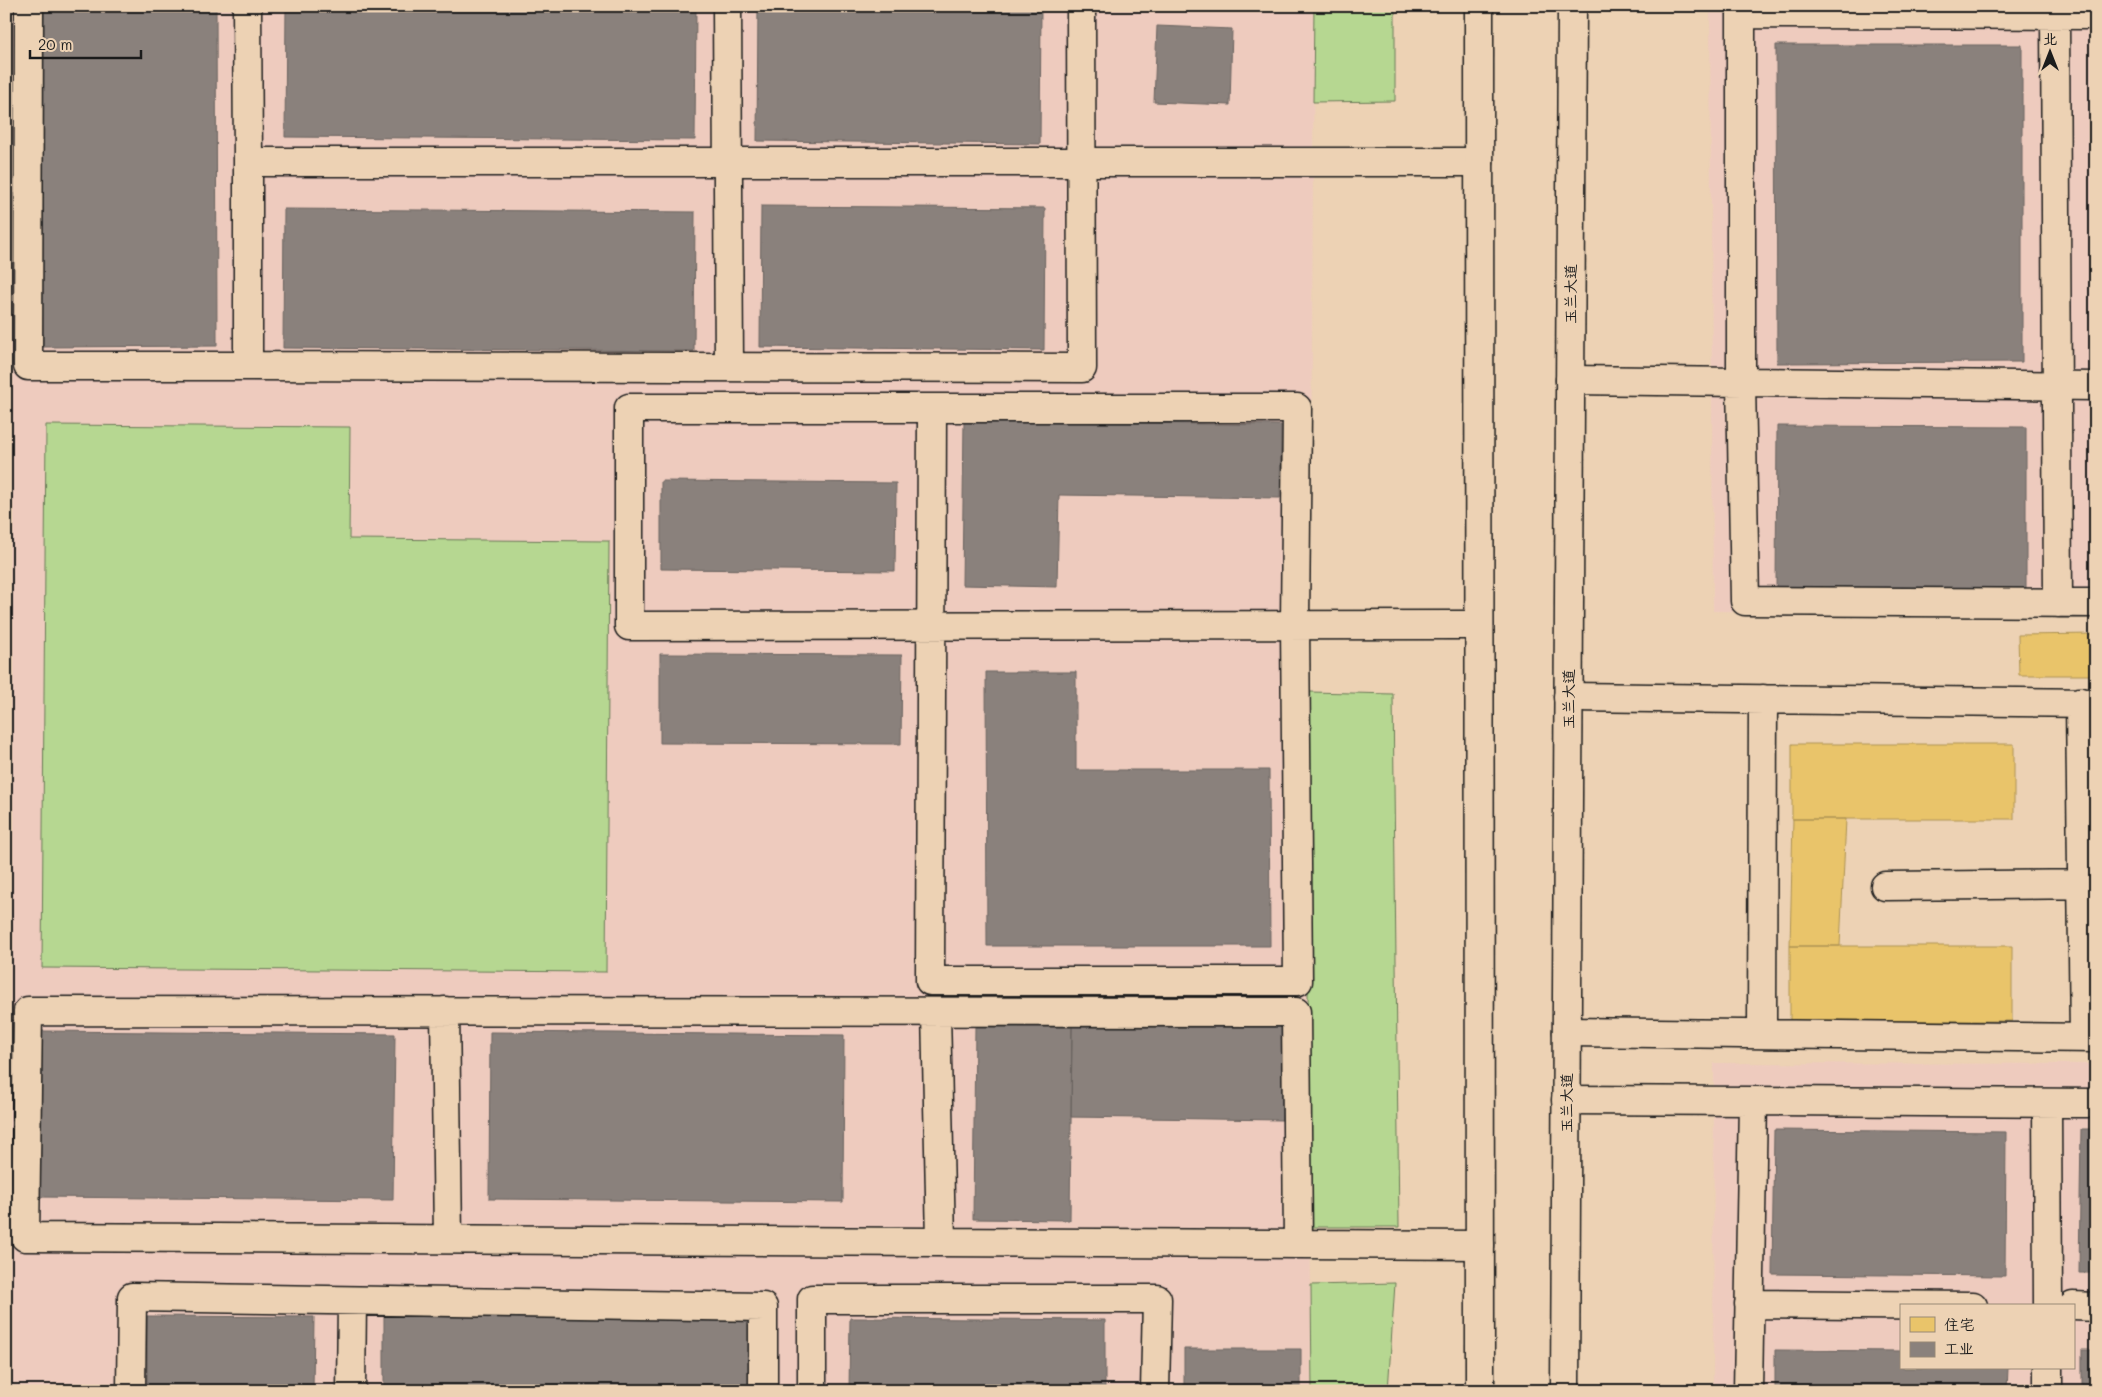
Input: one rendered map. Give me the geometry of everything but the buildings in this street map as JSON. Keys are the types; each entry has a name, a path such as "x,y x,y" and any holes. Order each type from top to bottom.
{"main road":[{"path":"29,6 28,366 1082,368 1081,6"},
{"path":"246,6 248,366"},
{"path":"727,6 729,367"},
{"path":"1479,6 1480,1391"},
{"name":"玉兰大道","path":"1565,1391 1572,6"},
{"path":"2096,15 1741,10 1741,382 1745,601 2096,603"},
{"path":"2055,15 2058,603"},
{"path":"248,162 1479,162"},
{"path":"1570,380 2096,386"},
{"path":"932,409 930,626 930,981 1298,981 1294,624 1297,408 629,408 629,626 930,626 1294,624 1479,625"},
{"path":"1567,1032 2090,1038 2088,702 1568,698"},
{"path":"1762,1034 1763,699"},
{"path":"1884,886 2089,884"},
{"path":"1298,1244 1296,1012 28,1011 25,1236 1298,1244 1480,1244"},
{"path":"445,1011 448,1239"},
{"path":"936,1012 940,1242"},
{"path":"1566,1100 2096,1103"},
{"path":"1748,1391 1753,1101"},
{"path":"2047,1103 2048,1304"},
{"path":"131,1391 132,1297 763,1307 763,1391"},
{"path":"812,1391 812,1299 1156,1299 1155,1391"},
{"path":"351,1391 352,1301"},
{"path":"1749,1304 1900,1305"},
{"path":"2074,1306 2096,1306"},
{"path":"2048,1370 2048,1391"}],"shaded area":[{"path":"6,6 1314,6 1308,991 1312,1391 6,1391"},
{"path":"1710,6 2096,6 2096,615 1713,611"},
{"path":"1714,1063 2096,1064 2096,1391 1713,1391"}],"green space":[{"path":"1314,6 1395,6 1395,101 1313,102"},
{"path":"46,425 350,427 349,539 609,541 606,972 42,968"},
{"path":"1310,692 1393,694 1399,1227 1310,1227 1308,991"},
{"path":"1395,1283 1388,1391 1312,1391 1311,1285"}]}
